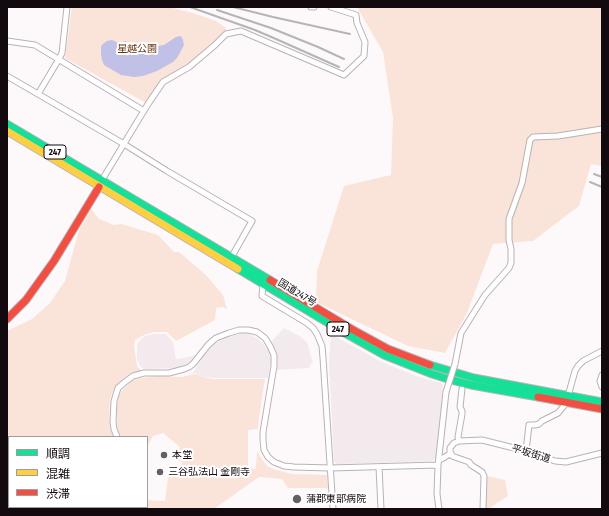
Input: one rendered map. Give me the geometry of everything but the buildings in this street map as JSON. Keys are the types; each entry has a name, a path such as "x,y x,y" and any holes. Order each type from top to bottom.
{"main road":[{"name":"国道247号","path":"7,124 263,285 384,355 451,380 471,385 567,399 602,402"},
{"name":"国道247号","path":"7,131 231,258 366,338 437,368 567,399 602,409"},
{"path":"7,318 26,300 54,261 101,184"}],"street":[{"path":"38,94 62,53 67,7"},
{"path":"101,184 163,82 189,67 226,34 240,32 344,75 364,56 365,42 357,23 356,15 332,7"},
{"path":"7,41 35,45 144,111"},
{"path":"7,76 252,221 231,258"},
{"path":"439,509 437,494 438,462 446,392 455,364 461,333 485,295 511,264 508,218 522,184 530,140 533,137 558,136 602,128"},
{"path":"263,285 262,296 307,323 320,339 324,358 333,509"},
{"path":"117,436 113,422 114,401 118,388 125,382 133,376 144,373 169,373 189,367 216,338 234,331 248,330 257,332 265,338 274,355 274,366 263,432 264,450 268,457 274,462 284,466 294,467 379,467 438,462 451,453"},
{"path":"526,451 529,425 540,424 542,421 558,413 567,399 575,371 578,366 583,361 602,351"},
{"path":"602,375 600,381 602,387"},
{"path":"462,389 460,407 462,414 458,437 459,441 454,443 450,448 452,456 469,462 482,472 484,476 483,509"},
{"name":"平坂街道","path":"459,441 482,440 526,451 555,461 566,462 602,453"},
{"path":"379,467 381,509"}],"shaded area":[{"path":"284,328 307,342 313,363 309,368 277,370 277,352 272,341"},
{"path":"243,333 259,339 268,349 271,358 268,378 212,378 199,376 196,373 192,374 205,354 213,345 227,337"},
{"path":"166,334 173,342 176,359 195,355 190,362 178,368 144,369 137,360 138,343 145,336"},
{"path":"331,334 382,362 414,375 443,384 442,390 444,391 436,458 432,461 337,464 334,462 329,363"}],"green space":[{"name":"星越公園","path":"72,7 169,7 216,21 226,28 226,34 189,67 163,82 148,104 65,58"},
{"path":"357,7 602,7 602,166 591,164 579,206 533,241 493,244 467,313 445,353 408,346 316,302 317,271 344,186 391,175 393,118 383,52"},
{"path":"91,209 99,219 114,225 121,224 158,235 174,252 179,252 206,275 223,295 227,309 223,307 216,308 215,320 176,341 167,332 154,332 135,340 134,346 137,366 142,371 132,372 123,379 114,389 110,398 109,419 110,429 114,436 8,436 8,508 104,509 7,509 7,331 32,319 50,303 65,281 79,230"},
{"path":"196,374 212,379 265,379 258,429 248,430 248,468 256,469 257,451 267,466 273,469 292,474 327,475 328,488 288,488 282,479 259,477 214,509 136,509 148,508 148,500 165,501 168,478 182,468 182,463 176,457 180,447 163,433 153,436 148,445 148,436 120,436 117,423 117,405 120,393 133,380 158,376 181,377"},
{"path":"487,476 505,480 508,496 491,507 491,509 485,509"}],"water":[{"path":"181,36 184,45 177,58 157,71 143,76 134,77 121,75 104,65 102,60 101,46 107,41 112,40 119,43 126,41 129,46 132,47 151,47 164,45 176,37"}],"railway":[{"path":"190,7 255,30 339,67"},
{"path":"233,7 350,34"},
{"path":"217,10 271,28 344,59"},
{"path":"594,174 602,177"},
{"path":"590,182 602,187"}],"traffic: fast":[{"path":"7,124 270,280"},
{"path":"238,269 384,355 451,380 538,397"},
{"path":"430,365 474,378 602,402"}],"traffic: slow":[{"path":"7,131 238,269"}],"traffic: jam":[{"path":"7,319 26,300 54,261 99,187"},
{"path":"270,280 388,349 430,365"},
{"path":"538,397 602,409"}],"place":[{"name":"本堂","path":"164,455"},
{"name":"三谷弘法山 金剛寺","path":"160,472"},
{"name":"蒲郡東部病院","path":"297,499"}]}
